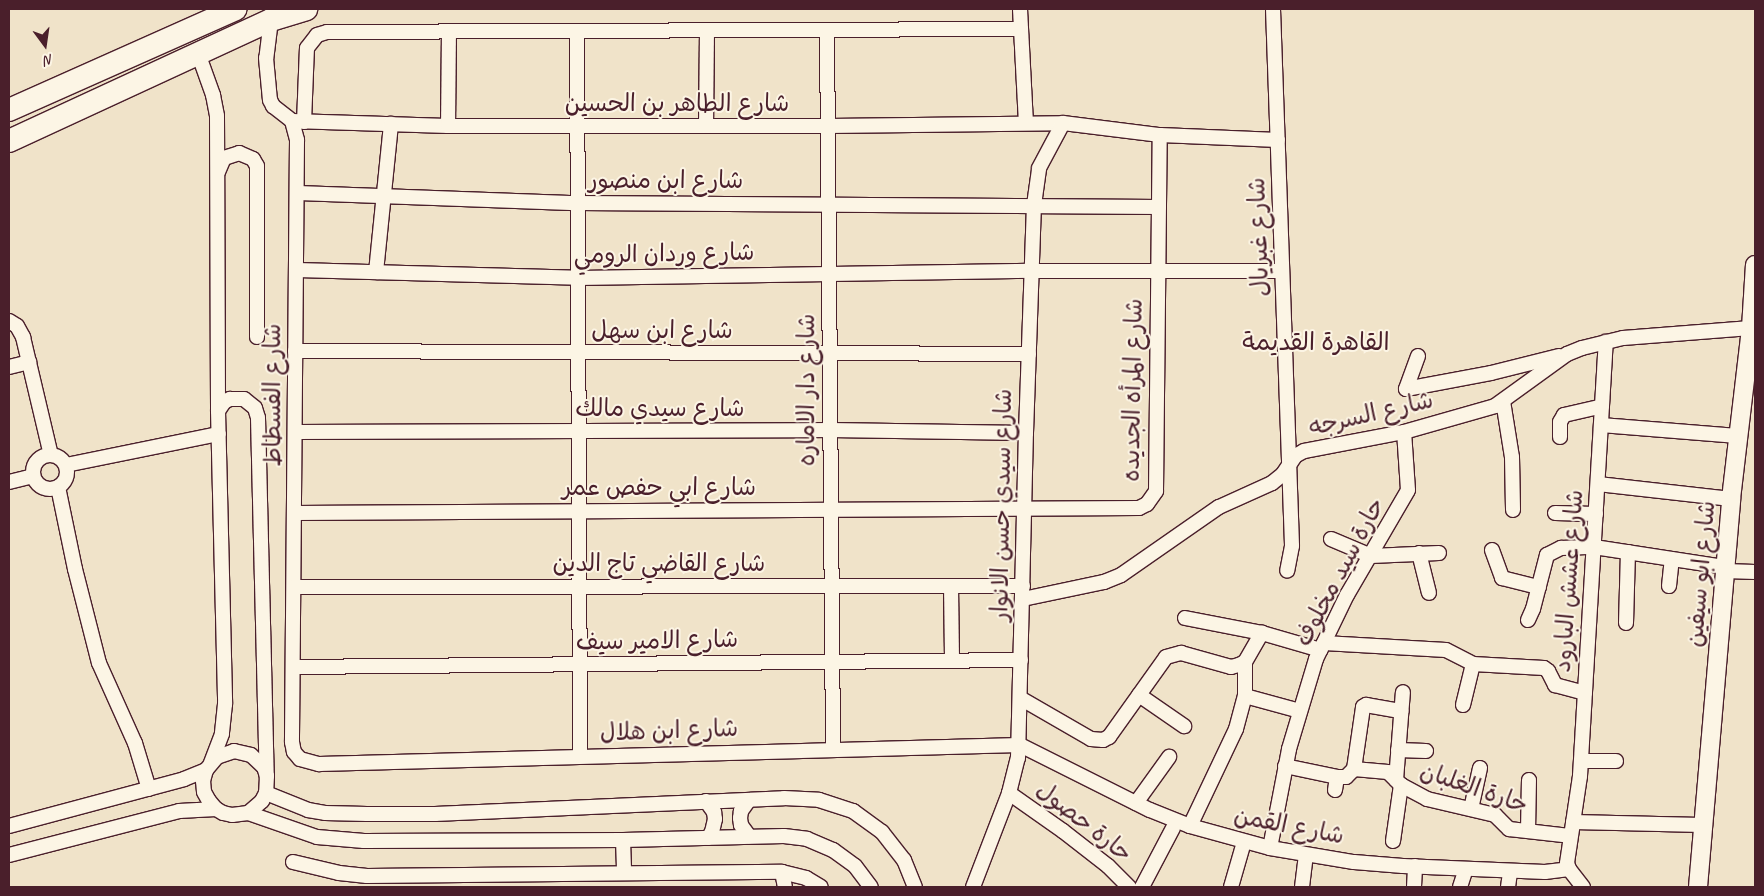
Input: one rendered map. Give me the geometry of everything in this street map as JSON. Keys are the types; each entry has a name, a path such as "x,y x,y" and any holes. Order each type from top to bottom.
{"highway":[{"path":"9,141 271,20 306,9"},
{"path":"9,110 232,10"}],"street":[{"path":"1020,9 1026,124"},
{"name":"شارع غبريال","path":"1273,9 1292,546 1287,571"},
{"path":"271,20 266,58 270,100 273,106 298,122"},
{"path":"448,126 450,31 1021,29"},
{"name":"شارع الفسطاط","path":"319,764 300,759 294,752 292,742 297,132 307,48 318,34 327,32 450,31"},
{"path":"577,31 580,756"},
{"path":"706,126 707,31"},
{"name":"شارع دار الاماره","path":"827,31 833,749"},
{"path":"198,53 216,105 218,172 218,411 225,704 222,734 203,781 204,792 216,809"},
{"name":"شارع الطاهر بن الحسين","path":"298,122 448,126 828,126 1063,123 1160,135 1278,140"},
{"name":"شارع سيدي حسن الانوار","path":"973,887 1009,793 1020,745 1024,509 1034,205 1039,168 1063,123"},
{"path":"376,272 391,124"},
{"path":"1158,271 1160,135"},
{"path":"218,172 224,158 239,153 253,159 257,166 257,337"},
{"name":"شارع ابن منصور","path":"298,193 577,203 1159,207"},
{"name":"شارع ابو سيفين","path":"1698,887 1731,499 1751,328 1755,264"},
{"name":"شارع وردان الرومي","path":"297,270 578,278 1032,271"},
{"name":"شارع المرأه الجديده","path":"1032,271 1282,271"},
{"name":"شارع المرأه الجديده","path":"1024,509 1139,508 1153,498 1156,491 1158,271"},
{"path":"9,321 21,331 51,455"},
{"name":"شارع السرجه","path":"1023,593 1104,582 1121,575 1219,507 1272,483 1283,474 1295,456 1304,452 1404,432 1495,406 1567,354 1623,338 1751,328"},
{"name":"شارع عشش البارود","path":"1569,869 1571,829 1581,761 1606,342"},
{"name":"شارع ابن سهل","path":"295,351 1029,354"},
{"path":"1418,356 1406,388 1491,373 1567,354"},
{"path":"9,368 29,362"},
{"path":"218,411 224,402 230,399 244,399 255,408 258,418 267,776 266,793 262,801 248,813"},
{"path":"1502,401 1512,457 1513,510"},
{"path":"1560,437 1560,422 1564,415 1602,406"},
{"path":"1601,425 1738,436"},
{"name":"شارع سيدي مالك","path":"295,432 830,430 1026,433"},
{"name":"حارة سيد مخلوف","path":"1270,848 1286,766 1300,711 1322,646 1347,595 1408,490 1404,432"},
{"path":"66,466 219,434"},
{"path":"51,455 57,457 66,466 66,478 58,487 46,489 36,482 33,476 33,470 39,459 51,455"},
{"path":"9,482 33,476"},
{"path":"1598,484 1731,499"},
{"path":"58,487 75,569 99,663 135,743 149,789"},
{"name":"شارع ابي حفص عمر","path":"295,513 1024,509"},
{"path":"1555,513 1596,514"},
{"path":"1331,539 1371,556 1439,553"},
{"path":"1528,620 1547,555 1553,550 1561,548 1594,547 1725,569 1755,572"},
{"path":"1492,550 1502,578 1539,587"},
{"path":"1626,624 1628,552"},
{"path":"1419,554 1429,593"},
{"path":"1669,586 1672,559"},
{"path":"951,586 952,661"},
{"name":"شارع القاضي تاج الدين","path":"294,587 951,586 1023,593"},
{"path":"1185,618 1322,646 1446,650 1474,664 1544,668 1548,671 1555,685 1585,693"},
{"path":"1190,826 1236,729 1245,696 1245,662 1262,633"},
{"path":"1020,698 1091,739 1098,740 1109,737 1162,662 1172,654 1181,653 1231,667 1245,662"},
{"name":"شارع الامير سيف","path":"293,666 1021,660"},
{"path":"1463,705 1474,664"},
{"path":"1394,841 1403,692"},
{"path":"1138,695 1184,726"},
{"path":"1245,696 1300,711"},
{"path":"1286,766 1336,783 1354,769 1363,707 1366,705 1401,710"},
{"name":"شارع ابن هلال","path":"319,764 1020,745"},
{"name":"شارع القمن","path":"1020,745 1136,803 1190,826 1270,848 1306,855 1415,866 1510,872 1545,872 1569,869"},
{"path":"1398,750 1426,751"},
{"path":"9,826 149,789 208,766 225,753 243,752 258,761 267,776"},
{"path":"1136,803 1169,757"},
{"path":"1581,761 1616,761"},
{"path":"1471,809 1480,768"},
{"name":"حارة الغلبان","path":"1354,769 1389,773 1399,783 1427,799 1497,816 1509,829 1528,831 1702,825"},
{"path":"1528,831 1529,780"},
{"path":"266,793 308,810 325,813 367,814 434,814 802,798 837,804 853,811 882,832 904,860 915,887"},
{"name":"حارة حصول","path":"1009,793 1078,843 1129,887"},
{"path":"749,800 741,811 740,818 741,825 749,836"},
{"path":"706,801 714,812 715,819 712,832 708,838"},
{"path":"9,855 179,811 216,809 232,815 248,813 301,833 339,840 413,842 784,836 807,839 845,858 864,876 871,887"},
{"path":"1142,887 1173,828"},
{"path":"623,840 624,873"},
{"path":"1231,887 1244,842"},
{"path":"1302,887 1306,855"},
{"path":"293,862 339,873 367,876 782,872 806,878 821,887"},
{"path":"1414,887 1415,866"},
{"path":"1460,887 1466,869"},
{"path":"1569,869 1583,887"},
{"path":"782,872 785,887"},
{"path":"1508,887 1510,872"}],"district":[{"name":"القاهرة القديمة","path":"1316,342"}]}
